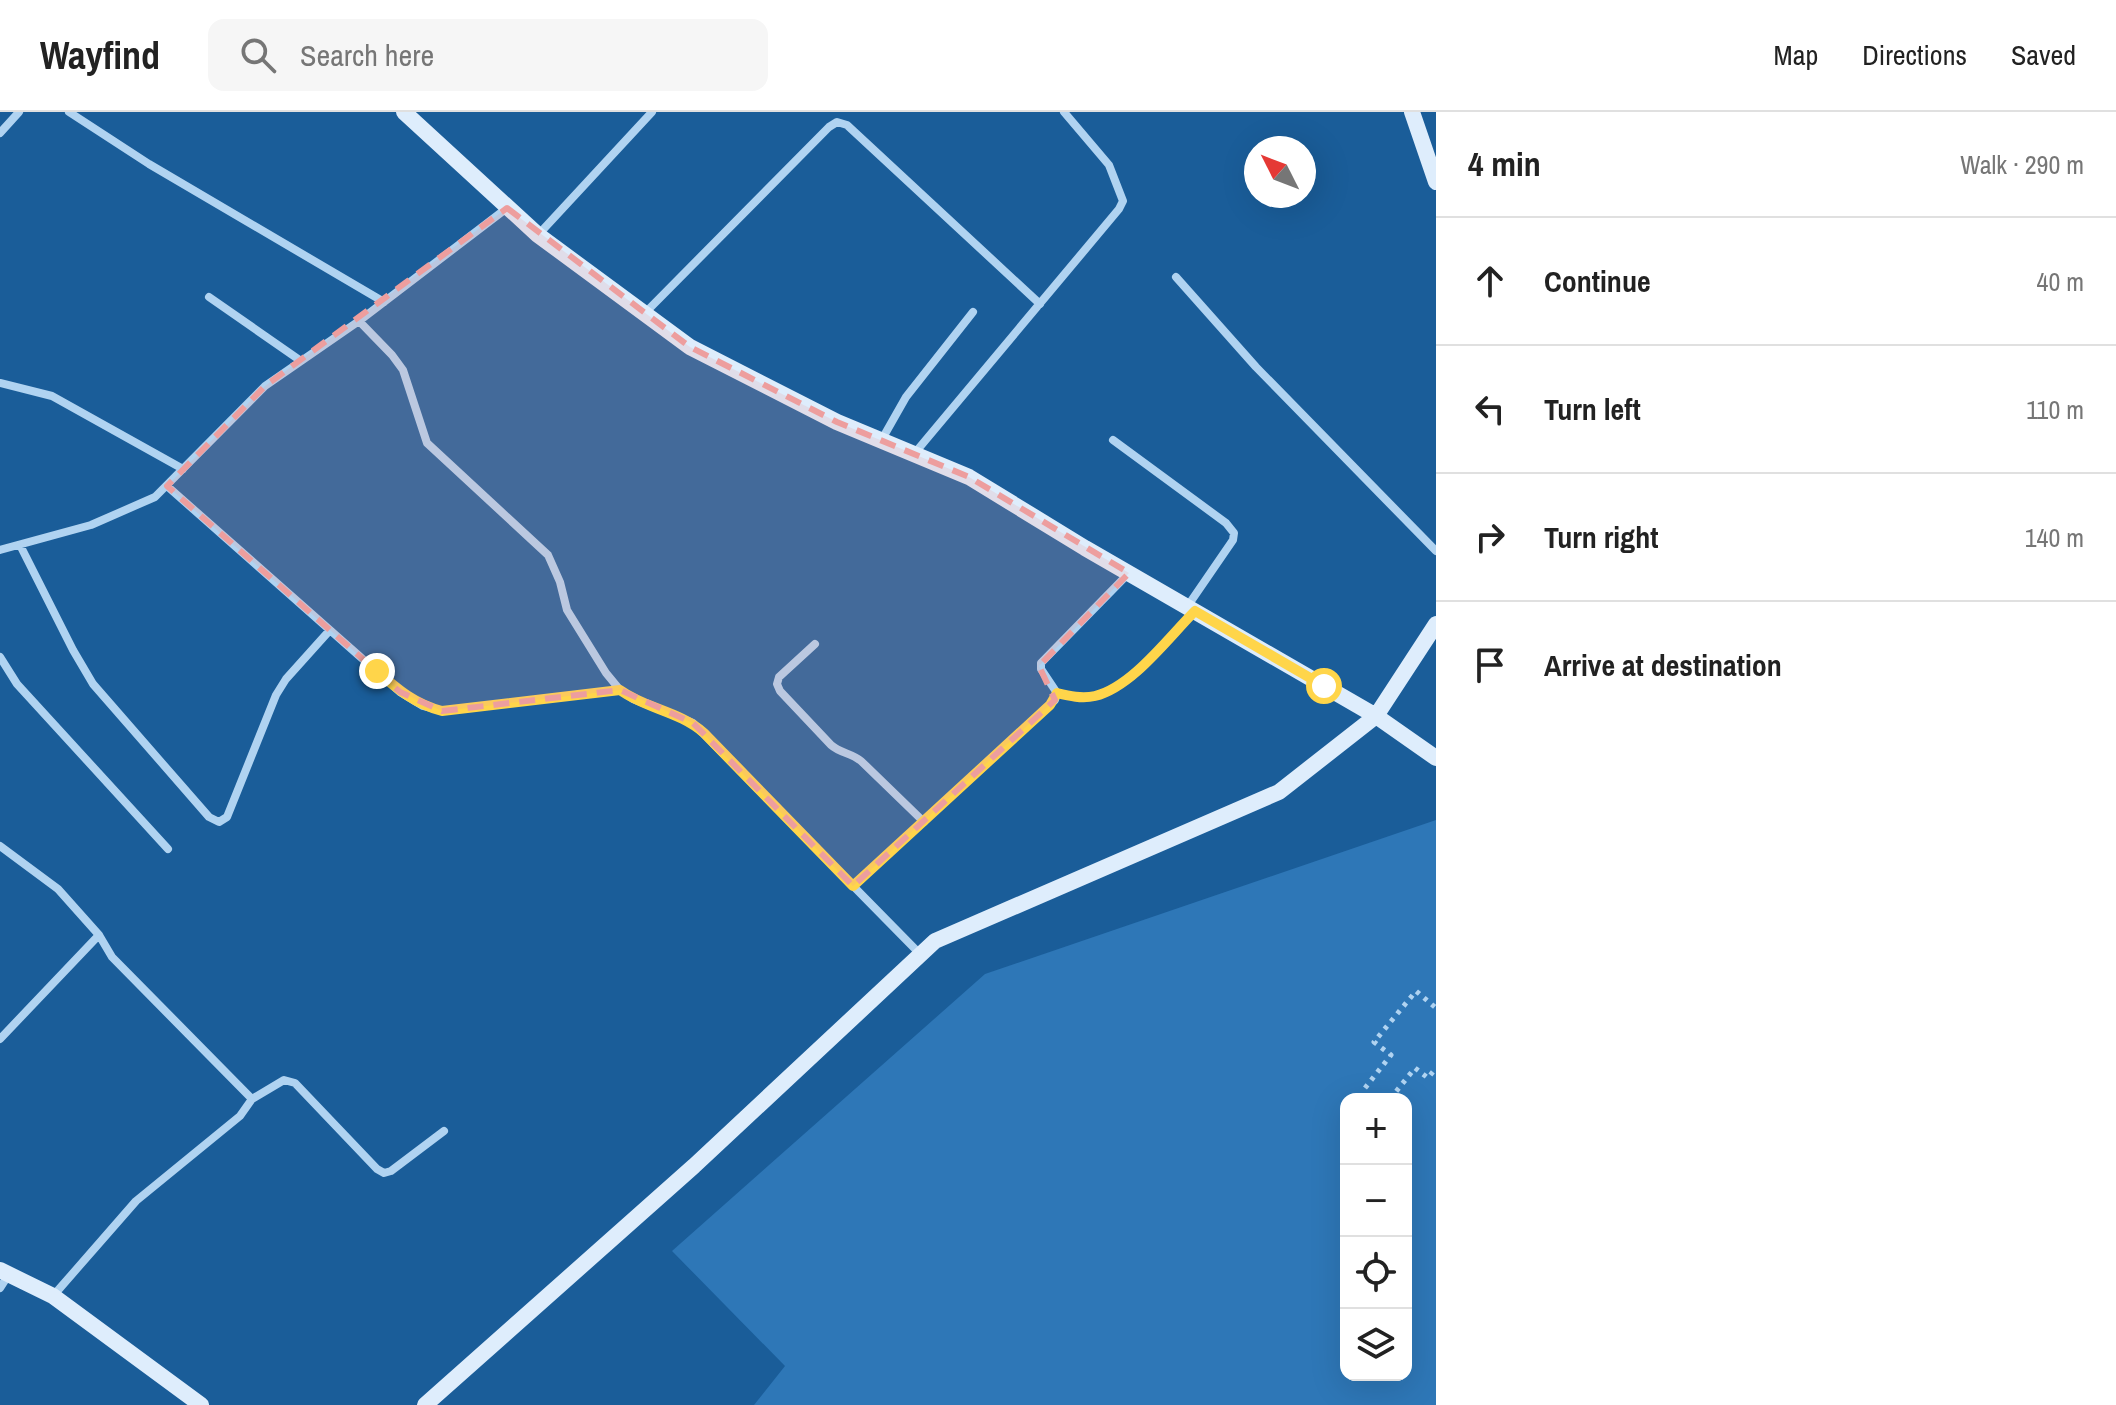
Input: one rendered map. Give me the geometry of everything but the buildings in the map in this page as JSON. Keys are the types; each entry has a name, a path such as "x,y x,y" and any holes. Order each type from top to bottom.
{"street":[{"path":"0,133 19,112"},
{"path":"69,112 149,164 384,302"},
{"path":"404,112 538,235 690,347 837,422 969,477 1376,716 1436,758"},
{"path":"538,235 652,112"},
{"path":"914,454 1123,201 1109,165 1064,112"},
{"path":"1412,112 1436,182"},
{"path":"644,313 837,122 847,125 1040,304"},
{"path":"0,550 91,525 155,497 265,386 359,321 507,208"},
{"path":"1176,277 1256,367 1436,551"},
{"path":"209,297 301,361"},
{"path":"881,441 906,397 973,312"},
{"path":"359,321 403,370 427,443 548,555 554,565 567,610 620,690 633,699 693,723 920,955"},
{"path":"0,383 52,396 183,469"},
{"path":"1113,440 1226,523 1234,533 1233,540 1191,609 1129,679 1110,691 1080,698 1057,693 1041,669 1041,663 1129,573"},
{"path":"167,486 400,692 423,706 442,711 620,690"},
{"path":"20,545 93,684 209,817 219,822 227,817 276,695 286,679 330,630"},
{"path":"425,1405 694,1166 935,941 1279,792 1376,716 1436,624"},
{"path":"815,644 779,677 777,684 780,691 831,745 854,755 924,822"},
{"path":"0,657 17,684 168,849"},
{"path":"853,886 1050,705 1057,693"},
{"path":"0,846 45,878 99,935 112,957 252,1099"},
{"path":"0,1039 99,935"},
{"path":"53,1296 122,1215 240,1116 252,1099 284,1080 295,1083 384,1173 444,1131"},
{"path":"3,1277 53,1296 201,1405"}],"path":[{"path":"1365,1088 1391,1055 1374,1042 1416,991 1436,1008"},
{"path":"1395,1093 1415,1068 1428,1078 1436,1068"}],"highlighted area":[{"path":"507,208 690,347 837,422 969,477 1129,573 1039,666 1055,700 853,886 693,723 620,690 442,711 400,692 167,486 265,386"}],"shaded area":[{"path":"1436,820 1436,1405 754,1405 785,1366 672,1251 985,974"}],"route":[{"path":"377,671 400,692 423,706 442,711 620,690 633,699 682,717 704,733 853,886 1050,705 1057,693 1080,698 1110,691 1129,679 1195,611 1324,686"}]}
